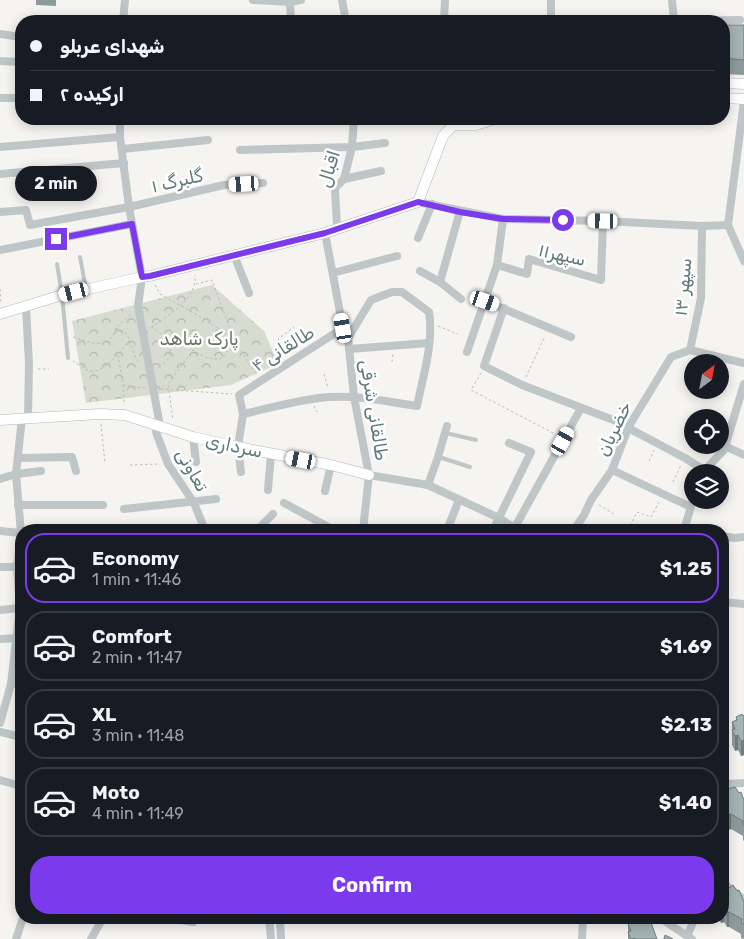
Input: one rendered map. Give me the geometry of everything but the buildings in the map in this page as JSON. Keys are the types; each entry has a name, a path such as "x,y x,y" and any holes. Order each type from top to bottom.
{"main road":[{"path":"730,83 744,84"},
{"path":"730,99 744,100"},
{"path":"1,314 86,289 325,233 418,202 443,136 452,125"},
{"name":"سرداری","path":"0,420 100,414 125,415 193,437 238,448 331,465 370,475"}],"street":[{"path":"124,15 125,0"},
{"path":"253,0 290,2 301,0"},
{"path":"345,15 342,0 349,0"},
{"path":"444,15 445,0"},
{"path":"551,15 552,0"},
{"path":"672,0 673,15"},
{"path":"290,2 290,15"},
{"path":"730,20 740,20"},
{"path":"0,34 15,36"},
{"path":"0,61 15,62"},
{"path":"0,98 15,98"},
{"path":"744,100 728,225 744,261"},
{"path":"120,125 128,207 146,276 138,306 160,426"},
{"name":"اقبال","path":"337,228 336,188 344,179 352,147 354,125"},
{"path":"0,147 120,137"},
{"path":"123,149 208,140"},
{"path":"240,150 352,147 385,144"},
{"path":"0,174 124,163"},
{"path":"344,179 381,171"},
{"name":"گلبرگ ۱","path":"0,212 26,210 30,225 128,207 224,185 263,183"},
{"path":"418,202 460,212 503,219 603,221 702,226 728,225"},
{"path":"418,238 432,204"},
{"path":"440,282 460,212"},
{"path":"467,352 497,265 503,219"},
{"name":"سپهر۱۱","path":"497,265 526,274 529,259 601,280 603,221"},
{"path":"0,250 132,224"},
{"name":"سپهر ۱۳","path":"690,350 701,298 702,226"},
{"name":"طالقانی شرقی","path":"325,233 343,328 348,338 354,397 370,475 364,524"},
{"path":"234,255 249,293"},
{"path":"333,273 397,256"},
{"path":"420,271 440,282 461,299"},
{"path":"243,414 330,397 354,397 417,406 430,343 431,324 429,312 402,292 392,292 371,300 348,338"},
{"path":"485,301 572,337"},
{"path":"20,524 16,474 25,418 29,369 26,306"},
{"path":"504,308 484,366 522,385 629,426 632,430 693,464"},
{"name":"طالقانی ۴","path":"238,395 343,328"},
{"path":"349,349 430,343"},
{"path":"690,350 744,363"},
{"name":"خضریان","path":"578,524 591,500 612,470 629,426 671,357 690,350"},
{"path":"729,439 740,415 744,384"},
{"path":"238,395 243,414 238,448 241,472"},
{"path":"519,524 581,408"},
{"name":"تعاونی","path":"160,426 156,432 168,464 194,502 203,524"},
{"path":"428,485 446,429"},
{"path":"193,437 196,462"},
{"path":"496,524 532,452 509,443"},
{"path":"729,448 744,455"},
{"path":"268,490 271,454"},
{"path":"710,464 720,454"},
{"path":"19,458 72,457 76,471"},
{"path":"325,491 331,465"},
{"path":"612,470 684,500"},
{"path":"0,479 16,474 41,471"},
{"name":"سرداری","path":"370,475 428,485 508,524"},
{"path":"124,508 216,499"},
{"path":"449,524 459,500"},
{"path":"284,503 323,524"},
{"path":"18,505 103,506"},
{"path":"686,524 690,509"},
{"path":"263,524 272,514"},
{"path":"0,531 15,532"},
{"path":"729,537 744,537"},
{"path":"0,567 15,567"},
{"path":"729,602 744,604"},
{"path":"0,610 15,608"},
{"path":"0,639 15,638"},
{"path":"0,723 11,684 15,653"},
{"path":"0,732 15,736"},
{"path":"0,780 15,784"},
{"path":"729,784 744,783"},
{"path":"729,888 744,900"},
{"path":"16,939 21,924"},
{"path":"91,939 100,924"},
{"path":"270,924 271,939"},
{"path":"280,924 280,939"},
{"path":"582,939 583,924"},
{"path":"669,924 689,937 693,924"},
{"path":"270,928 280,929"}],"lane":[{"path":"80,257 86,289"},
{"path":"57,264 68,358"},
{"path":"446,429 476,440"},
{"path":"438,457 470,467"}],"path":[{"path":"152,327 181,307 196,284 194,265"},
{"path":"146,276 160,294 213,325 229,337 238,346 260,380"},
{"path":"174,430 168,384 193,350 205,358 215,360 223,358 228,349 230,329 212,280 196,284"},
{"path":"0,289 1,314"},
{"path":"66,335 105,344 113,336 116,328 138,306"},
{"path":"431,324 458,334"},
{"path":"294,327 278,339 294,361"},
{"path":"522,385 548,328"},
{"path":"68,358 92,371 101,369 118,354 129,340"},
{"path":"118,354 125,415"},
{"path":"484,366 471,390 553,433"},
{"path":"29,369 49,369"},
{"path":"324,374 330,397"},
{"path":"123,386 238,395"},
{"path":"100,414 105,464"},
{"path":"649,461 656,444"},
{"path":"672,482 685,458"},
{"path":"130,465 168,464"},
{"path":"631,524 637,512 651,517 663,493"},
{"path":"591,500 614,514"}],"green space":[{"name":"پارک شاهد","path":"212,285 264,331 278,364 231,385 86,403 72,321"}],"route":[{"path":"56,239 132,224 142,277 325,233 418,202 460,212 503,219 563,220"}]}
